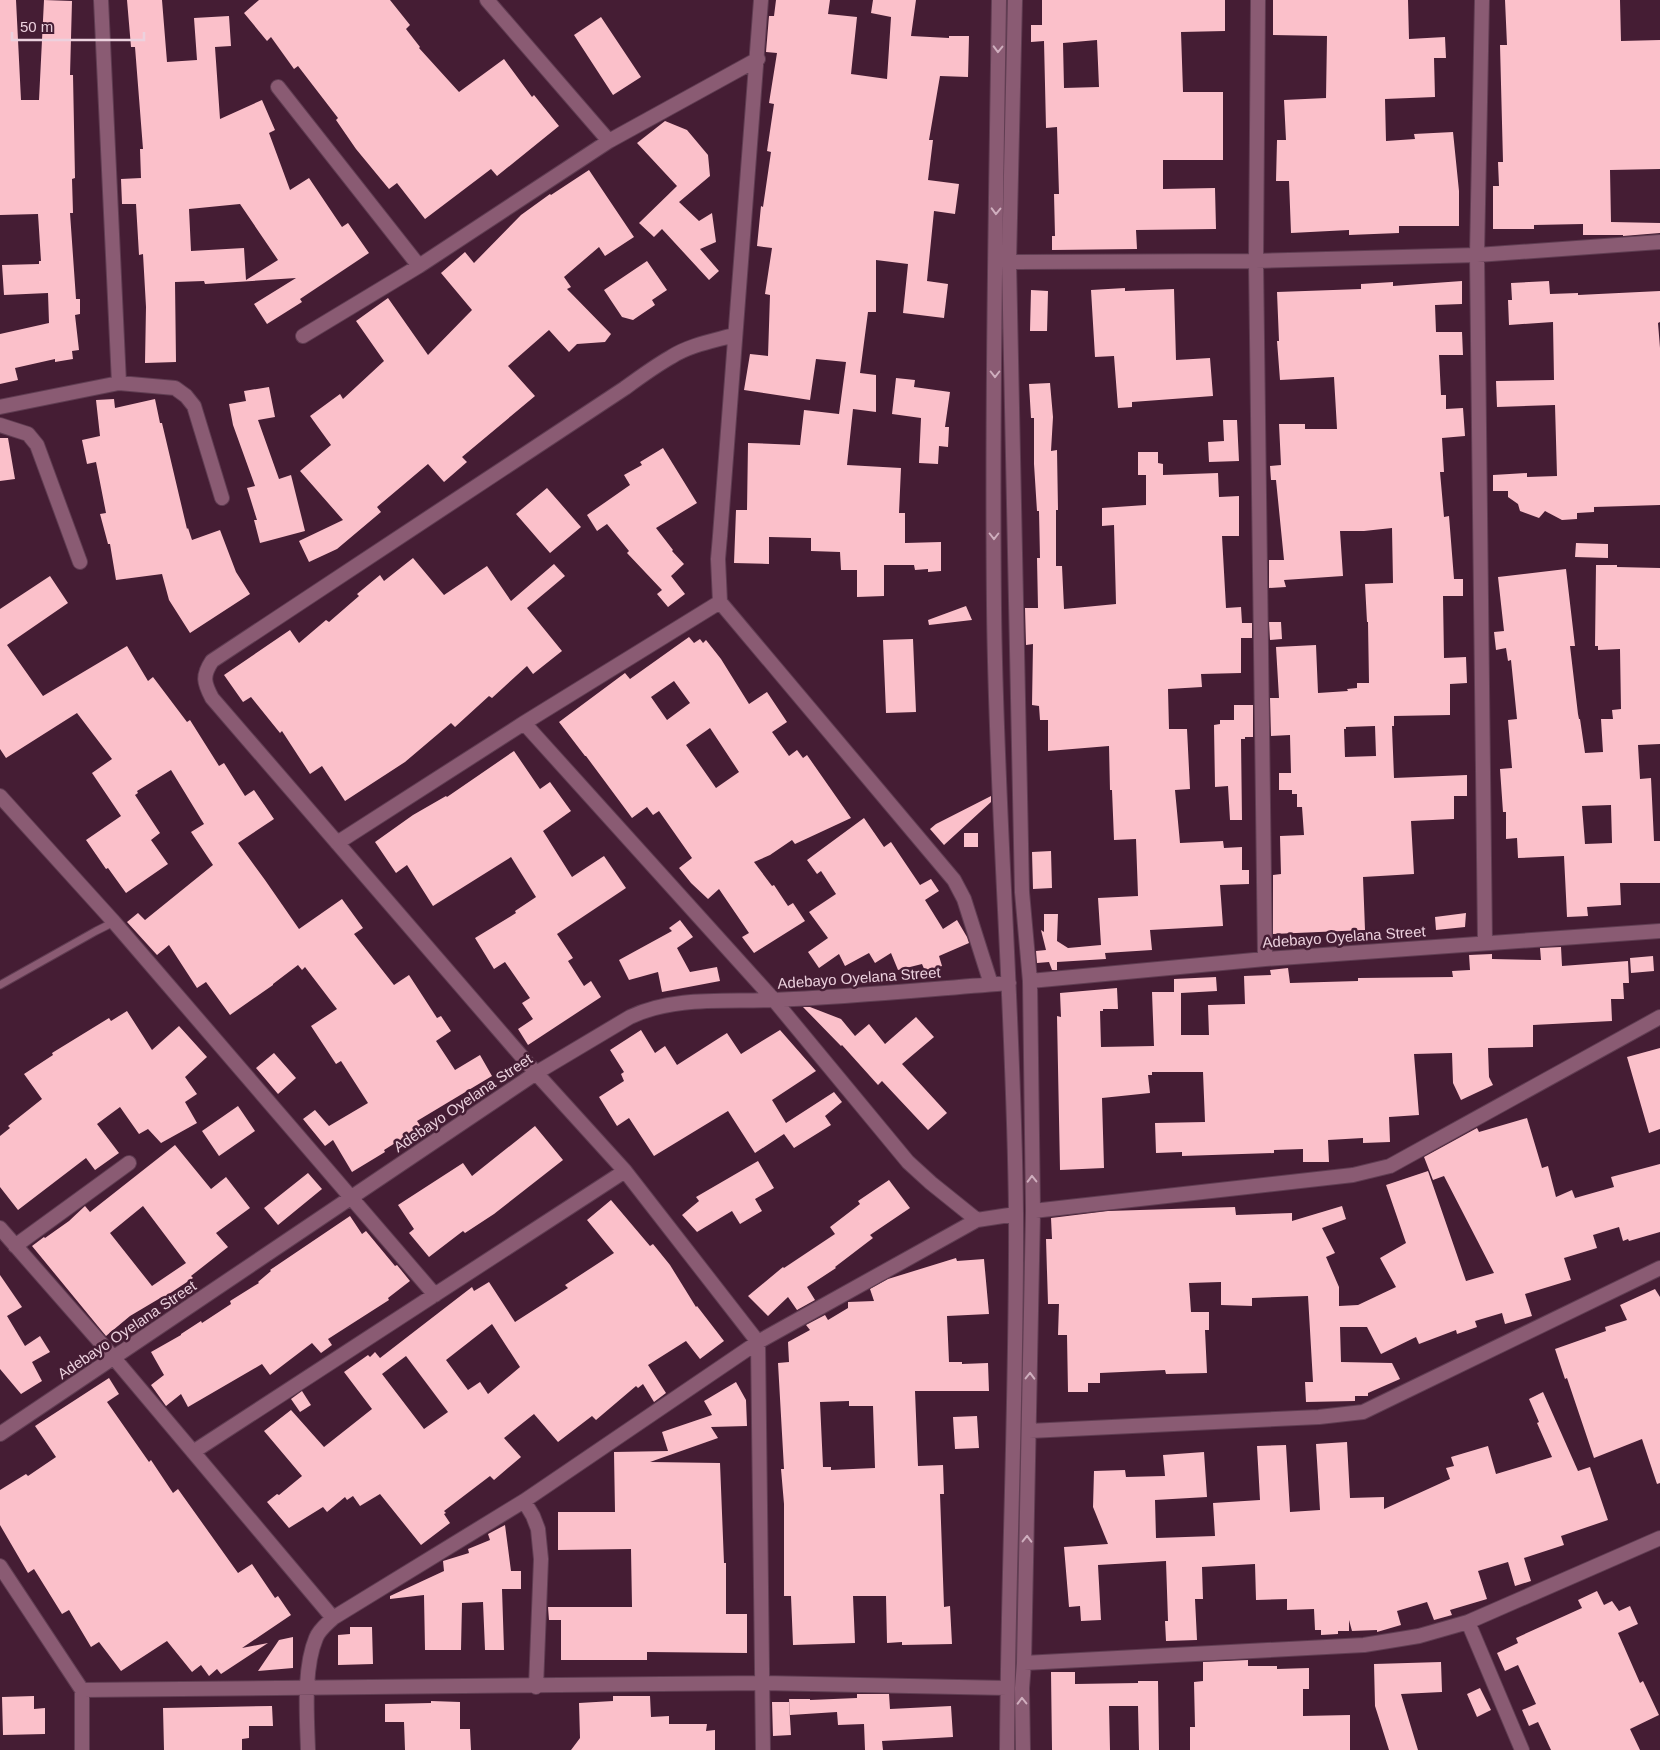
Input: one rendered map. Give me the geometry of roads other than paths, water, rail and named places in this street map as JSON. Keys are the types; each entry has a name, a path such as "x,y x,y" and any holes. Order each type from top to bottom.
{"street":[{"path":"101,0 119,383"},
{"path":"487,0 609,141"},
{"path":"761,0 719,551 720,602 954,880 964,899 991,984"},
{"path":"999,0 995,271 994,609 1016,1214 1007,1750"},
{"path":"1014,0 1009,262 1022,892 1030,982 1033,1211 1022,1688 1023,1750"},
{"path":"1258,0 1256,261 1264,959"},
{"path":"1482,0 1477,255 1485,943"},
{"path":"303,336 419,266 609,141 758,59"},
{"path":"278,87 419,266"},
{"path":"1009,262 1256,261 1477,255 1660,242"},
{"path":"734,335 699,344 672,356 212,661 205,672 206,686 212,698 536,1073 625,1171 758,1342 763,1750"},
{"path":"0,407 119,383 175,388 186,396 194,406 222,498"},
{"path":"0,425 28,434 37,444 80,562"},
{"path":"994,514 1014,514"},
{"path":"338,843 524,723 720,602"},
{"path":"524,723 774,1000 908,1162 977,1220"},
{"path":"0,796 114,922 434,1295"},
{"name":"Adebayo Oyelana Street","path":"1030,982 1264,959 1660,931"},
{"name":"Adebayo Oyelana Street","path":"0,1434 536,1073 645,1010 681,1003 774,1000 1009,983"},
{"path":"1033,1211 1353,1175 1390,1166 1660,1017"},
{"path":"15,1246 129,1164"},
{"path":"193,1452 625,1171"},
{"path":"308,1750 306,1688 312,1650 316,1637 322,1628 333,1618 524,1501 758,1342 977,1220 1016,1214"},
{"path":"0,1228 114,1358 333,1618"},
{"path":"1015,1259 1032,1259"},
{"path":"1029,1431 1319,1418 1363,1412 1660,1268"},
{"path":"524,1501 538,1529 540,1551 536,1687"},
{"path":"1024,1663 1364,1644 1420,1636 1468,1622 1660,1538"},
{"path":"0,1566 82,1690 82,1750"},
{"path":"1468,1622 1522,1750"},
{"path":"82,1690 763,1684 1007,1688"}],"lane":[{"path":"0,985 114,922"}]}
